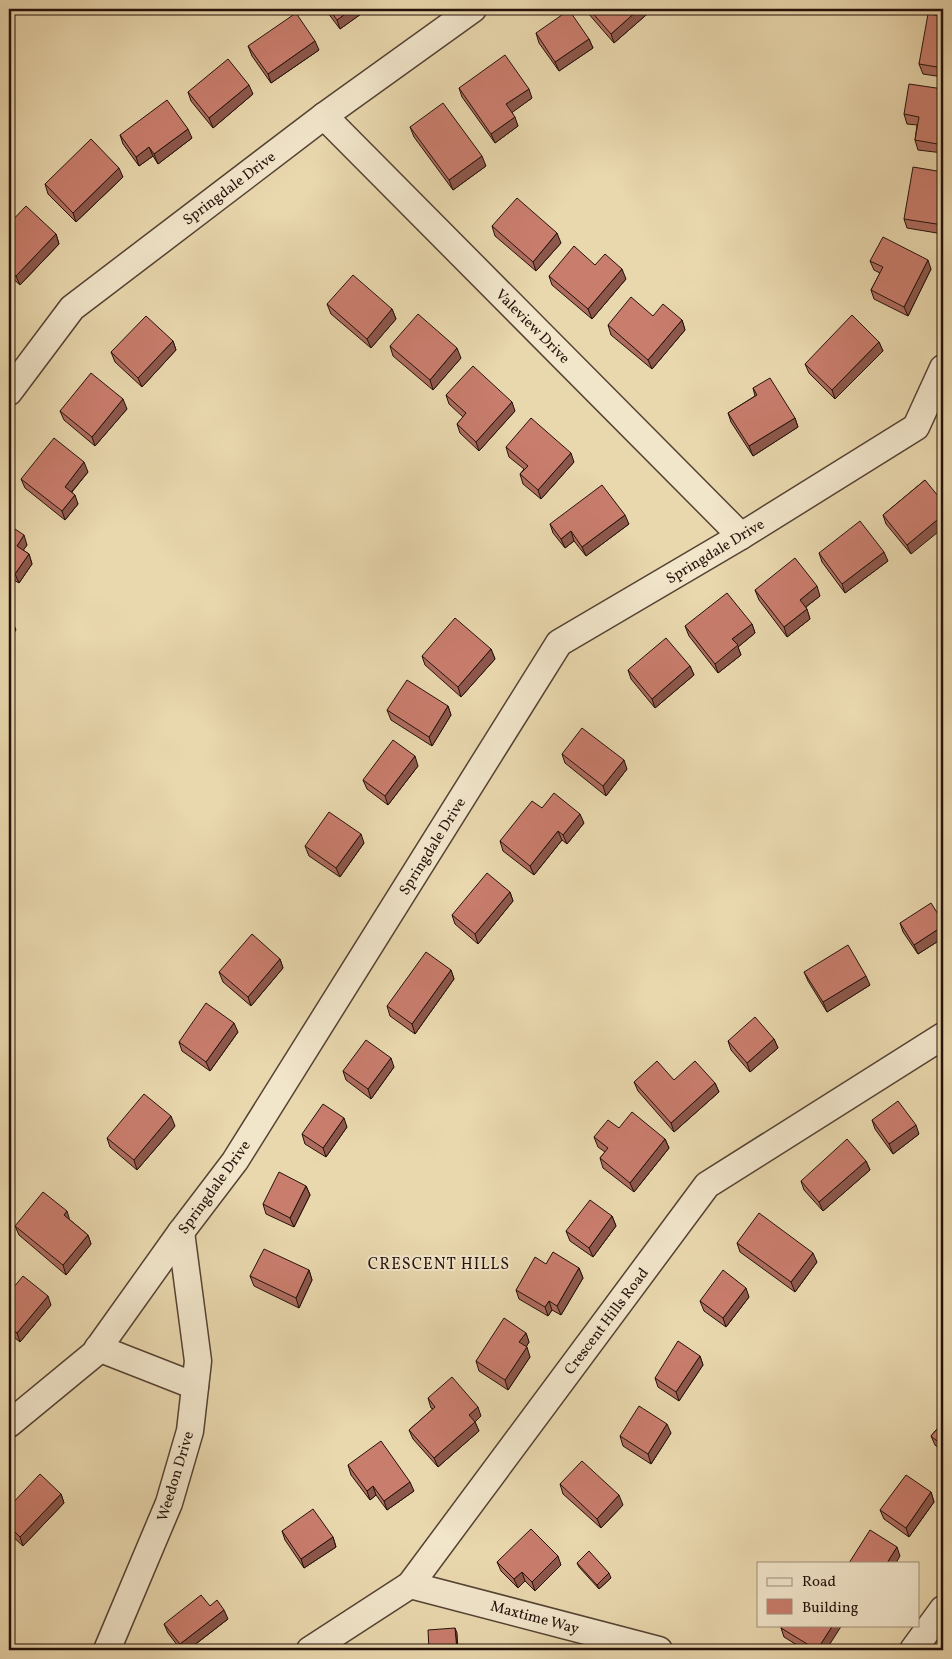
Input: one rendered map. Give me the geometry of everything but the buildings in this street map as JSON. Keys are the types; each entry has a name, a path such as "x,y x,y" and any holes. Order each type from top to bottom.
{"street":[{"name":"Springdale Drive","path":"9,392 72,308 324,116 474,9"},
{"name":"Valeview Drive","path":"324,116 741,536"},
{"name":"Springdale Drive","path":"9,1424 94,1354 181,1232 235,1162 559,644 741,536 916,427 943,368"},
{"name":"Crescent Hills Road","path":"310,1650 410,1584 707,1185 943,1036"},
{"name":"Weedon Drive","path":"107,1650 169,1503 190,1431 198,1362 181,1232"},
{"path":"98,1348 195,1386"},
{"name":"Maxtime Way","path":"410,1584 659,1650"},
{"path":"913,1650 943,1609"}],"district":[{"name":"CRESCENT HILLS","path":"439,1263"}]}
